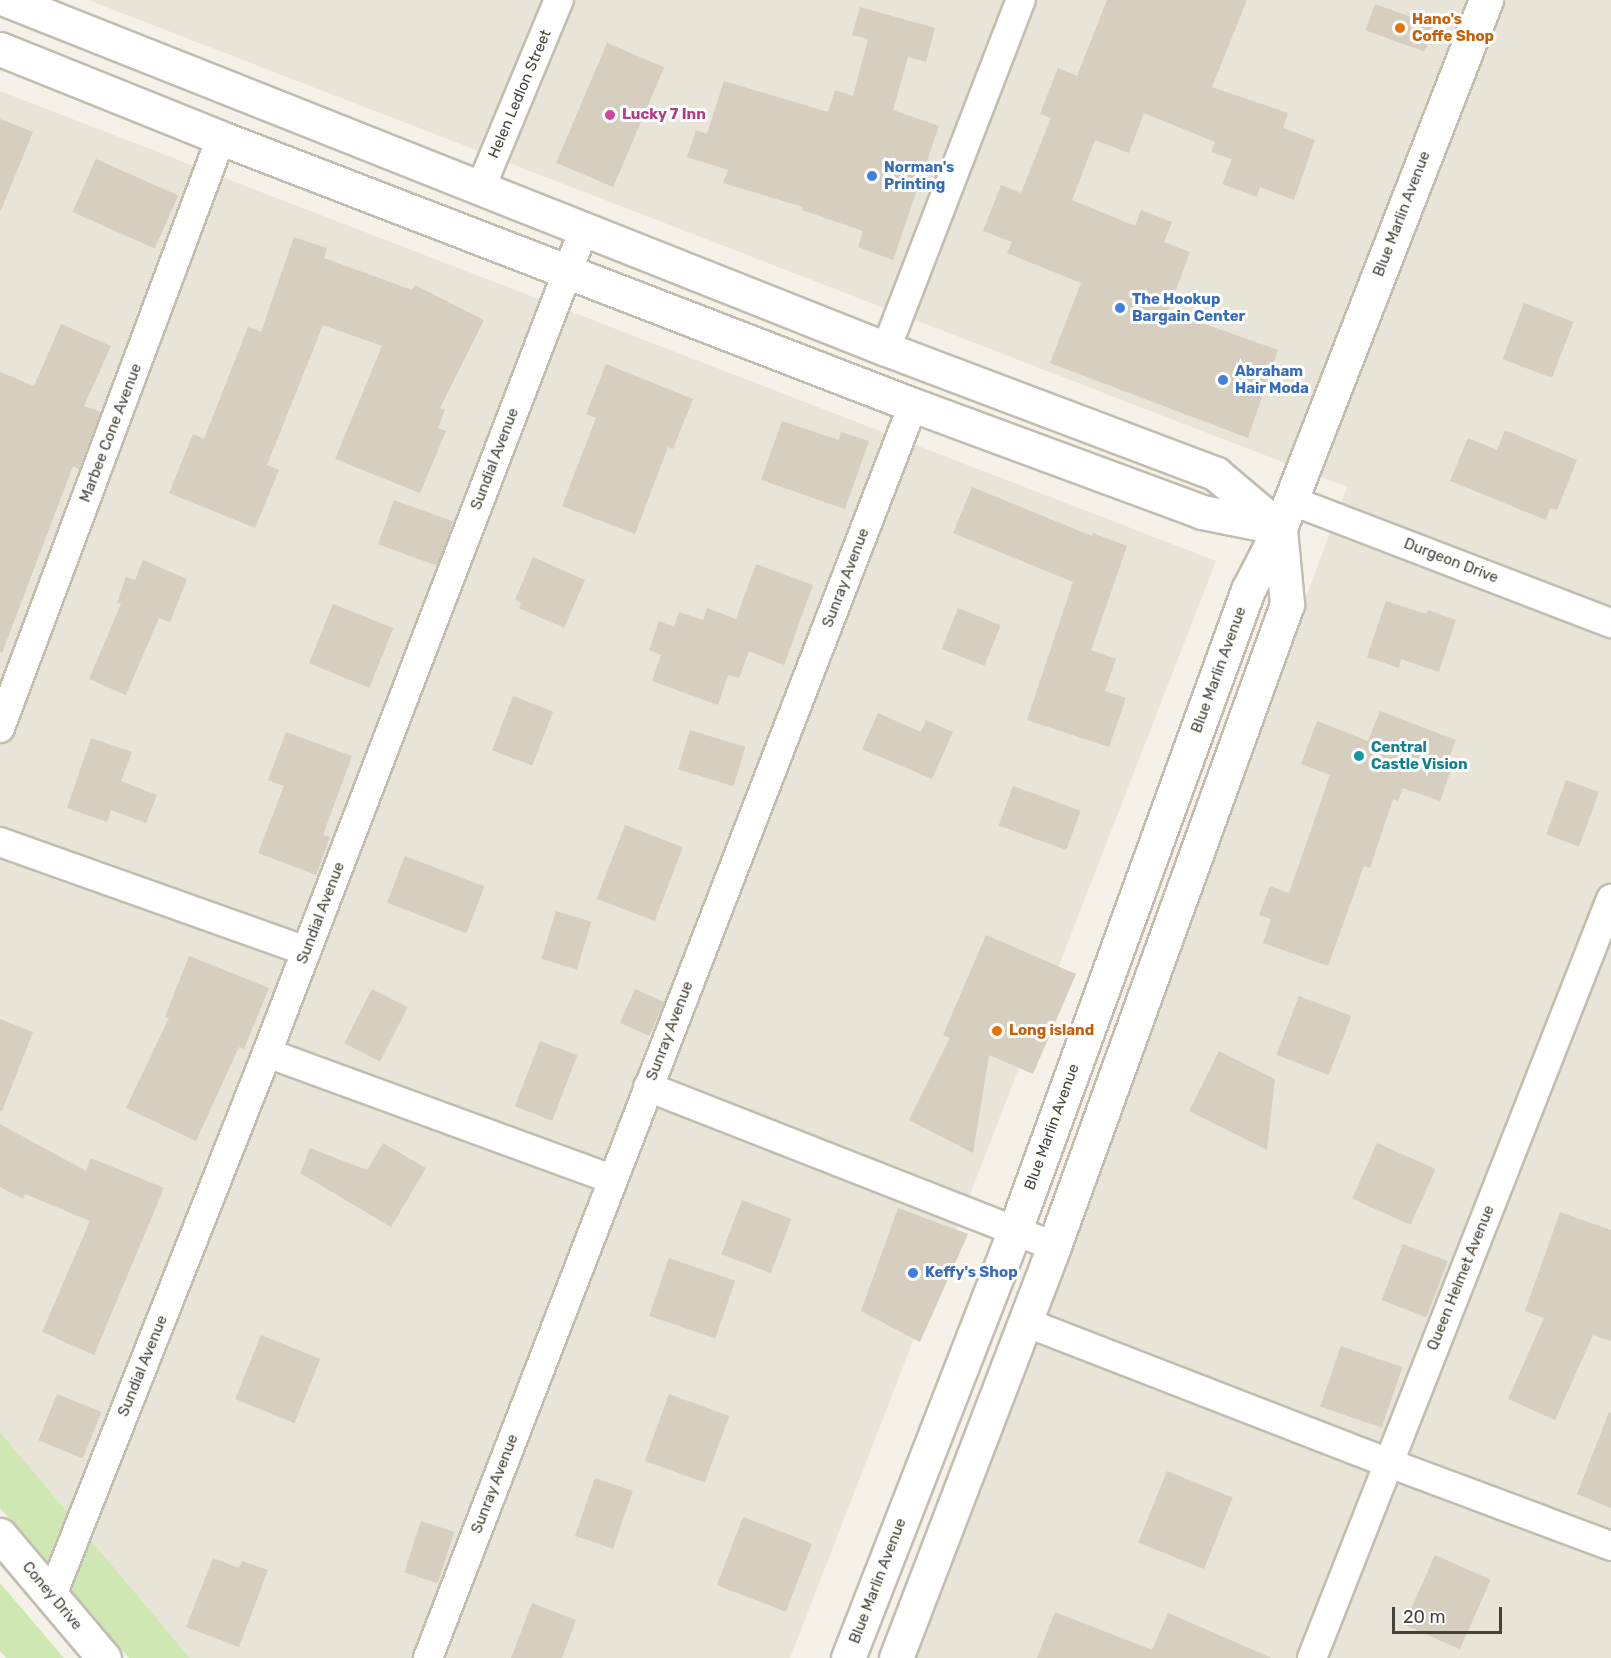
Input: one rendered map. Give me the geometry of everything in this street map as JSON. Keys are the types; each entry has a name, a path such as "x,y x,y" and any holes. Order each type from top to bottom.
{"street":[{"path":"7,0 58,9 481,188 886,349 1216,474 1285,514"},
{"name":"Helen Ledlon Street","path":"481,188 559,0"},
{"path":"886,349 1021,0"},
{"name":"Blue Marlin Avenue","path":"848,1658 1014,1230 1248,590 1285,514 1486,0"},
{"path":"0,49 221,138 567,272 913,405 1202,512 1285,514"},
{"name":"Marbee Cone Avenue","path":"0,728 221,138"},
{"name":"Sundial Avenue","path":"52,1595 267,1053 584,229"},
{"name":"Sunray Avenue","path":"428,1658 913,405"},
{"name":"Blue Marlin Avenue","path":"896,1658 1054,1246 1287,604 1285,514"},
{"name":"Durgeon Drive","path":"1285,514 1611,623"},
{"path":"0,842 306,951"},
{"name":"Queen Helmet Avenue","path":"1312,1658 1611,899"},
{"path":"267,1053 612,1179"},
{"path":"648,1087 1054,1246"},
{"path":"1025,1322 1611,1546"},
{"name":"Coney Drive","path":"0,1535 104,1658"}],"shaded area":[{"path":"88,0 1611,0 1611,1658 911,1658 1347,487"},
{"path":"0,91 1216,561 790,1658 190,1658 0,1432"}],"green space":[{"path":"0,1432 190,1658 129,1658 0,1508"},
{"path":"0,1583 64,1658 6,1658 0,1651"}],"building":[{"path":"1107,0 1247,0 1212,87 1288,113 1283,128 1315,140 1294,200 1260,187 1257,197 1222,184 1232,159 1211,152 1215,142 1144,113 1129,153 1095,140 1072,200 1135,226 1141,210 1172,222 1164,242 1190,252 1168,311 1278,350 1248,438 1050,363 1081,283 1007,253 1012,242 983,231 1001,185 1021,193 1051,118 1040,114 1058,68 1077,76"},
{"name":"Hano's Coffe Shop","path":"1375,4 1434,26 1425,52 1365,30"},
{"path":"860,7 935,28 926,62 908,57 893,110 939,126 893,260 858,247 863,231 802,210 803,207 723,183 728,170 687,157 696,130 707,134 724,81 828,112 835,90 853,96 868,39 852,35"},
{"name":"Lucky 7 Inn","path":"607,43 664,67 613,187 556,163"},
{"path":"0,119 33,132 1,210 0,210"},
{"path":"96,159 178,196 155,249 72,212"},
{"path":"294,237 327,248 324,258 412,290 415,285 484,320 440,408 445,410 438,428 446,431 420,493 335,459 382,346 323,325 267,465 279,470 255,528 169,493 193,434 204,439 248,327 261,332"},
{"path":"1524,303 1573,322 1552,378 1502,359"},
{"path":"61,324 111,346 84,406 101,412 79,469 73,466 2,653 0,652 0,372 34,386"},
{"path":"606,364 693,399 673,449 668,447 635,534 562,506 596,418 586,414"},
{"path":"782,421 839,440 841,432 869,441 845,509 761,480"},
{"path":"1505,430 1577,460 1557,510 1550,508 1546,520 1450,481 1468,438 1497,450"},
{"path":"972,487 1092,536 1093,533 1127,546 1091,650 1116,659 1105,691 1126,698 1109,747 1027,720 1073,582 953,533"},
{"path":"394,500 453,522 437,566 378,544"},
{"path":"533,557 585,580 564,628 519,608 521,603 515,600"},
{"path":"143,560 187,579 170,622 159,618 126,695 89,679 121,604 117,603 126,577 135,580"},
{"path":"756,564 813,585 784,665 749,651 739,678 728,675 718,705 652,681 661,655 649,650 659,621 674,627 679,612 703,620 707,608 736,619"},
{"path":"1386,601 1426,614 1428,610 1456,620 1439,672 1401,659 1399,668 1367,657"},
{"path":"333,604 393,628 369,688 309,663"},
{"path":"958,608 1001,625 984,666 942,649"},
{"path":"513,696 553,711 532,766 492,750"},
{"path":"1380,711 1456,740 1445,768 1451,770 1440,801 1403,788 1398,801 1393,799 1370,868 1364,866 1328,966 1263,943 1271,919 1259,915 1270,886 1289,893 1330,775 1301,764 1317,721 1368,741"},
{"path":"878,713 921,732 926,720 953,732 932,779 862,749"},
{"path":"690,730 745,747 733,786 678,769"},
{"path":"286,732 352,756 323,835 330,837 316,875 258,853 284,786 268,780"},
{"path":"91,738 132,752 121,781 157,795 146,823 111,810 107,822 67,808"},
{"path":"1566,780 1599,792 1579,846 1546,835"},
{"path":"1013,786 1081,811 1066,850 999,825"},
{"path":"625,825 683,847 655,921 597,899"},
{"path":"405,856 484,886 466,933 387,903"},
{"path":"556,911 591,922 577,970 541,959"},
{"path":"986,935 1076,974 1033,1074 989,1055 973,1153 909,1120 950,1038 943,1035"},
{"path":"189,956 269,988 244,1049 239,1047 196,1141 126,1108 169,1018 165,1017"},
{"path":"372,989 408,1007 380,1062 344,1043"},
{"path":"635,989 664,1002 649,1036 620,1023"},
{"path":"1299,996 1351,1016 1329,1075 1276,1055"},
{"path":"0,1019 33,1032 2,1111 0,1111"},
{"path":"540,1041 577,1055 552,1121 515,1106"},
{"path":"1219,1051 1275,1079 1267,1150 1189,1111"},
{"path":"0,1124 86,1171 91,1158 164,1188 94,1355 42,1332 90,1221 25,1194 23,1199 0,1187"},
{"path":"383,1143 426,1168 391,1227 300,1173 310,1148 367,1170"},
{"path":"1377,1143 1435,1169 1411,1225 1352,1199"},
{"path":"742,1200 791,1219 771,1273 721,1254"},
{"name":"Keffy's Shop","path":"898,1208 968,1234 920,1342 861,1311"},
{"path":"1560,1212 1611,1230 1611,1341 1593,1335 1555,1420 1508,1399 1544,1318 1525,1311"},
{"path":"1403,1244 1448,1261 1426,1317 1381,1300"},
{"path":"669,1258 735,1281 715,1338 649,1316"},
{"path":"261,1335 320,1359 294,1423 235,1399"},
{"path":"1341,1346 1402,1367 1382,1428 1320,1407"},
{"path":"57,1394 102,1412 83,1458 38,1440"},
{"path":"669,1394 729,1416 705,1483 645,1461"},
{"path":"1609,1412 1611,1413 1611,1508 1577,1494"},
{"path":"1167,1471 1233,1498 1204,1569 1138,1542"},
{"path":"595,1478 633,1491 613,1549 575,1536"},
{"path":"743,1517 812,1544 786,1612 717,1585"},
{"path":"421,1521 454,1532 438,1583 404,1572"},
{"path":"1435,1555 1491,1580 1460,1649 1404,1624"},
{"path":"213,1558 239,1568 242,1561 268,1570 239,1647 186,1627"},
{"path":"532,1603 576,1620 562,1658 511,1658"},
{"path":"1055,1612 1152,1650 1168,1613 1272,1658 1037,1658"}],"place":[{"name":"Hano's Coffe Shop","path":"1400,28"},
{"name":"Lucky 7 Inn","path":"610,115"},
{"name":"Norman's Printing","path":"872,176"},
{"name":"The Hookup Bargain Center","path":"1120,308"},
{"name":"Abraham Hair Moda","path":"1223,380"},
{"name":"Central Castle Vision","path":"1359,756"},
{"name":"Long island","path":"997,1031"},
{"name":"Keffy's Shop","path":"913,1273"}]}
